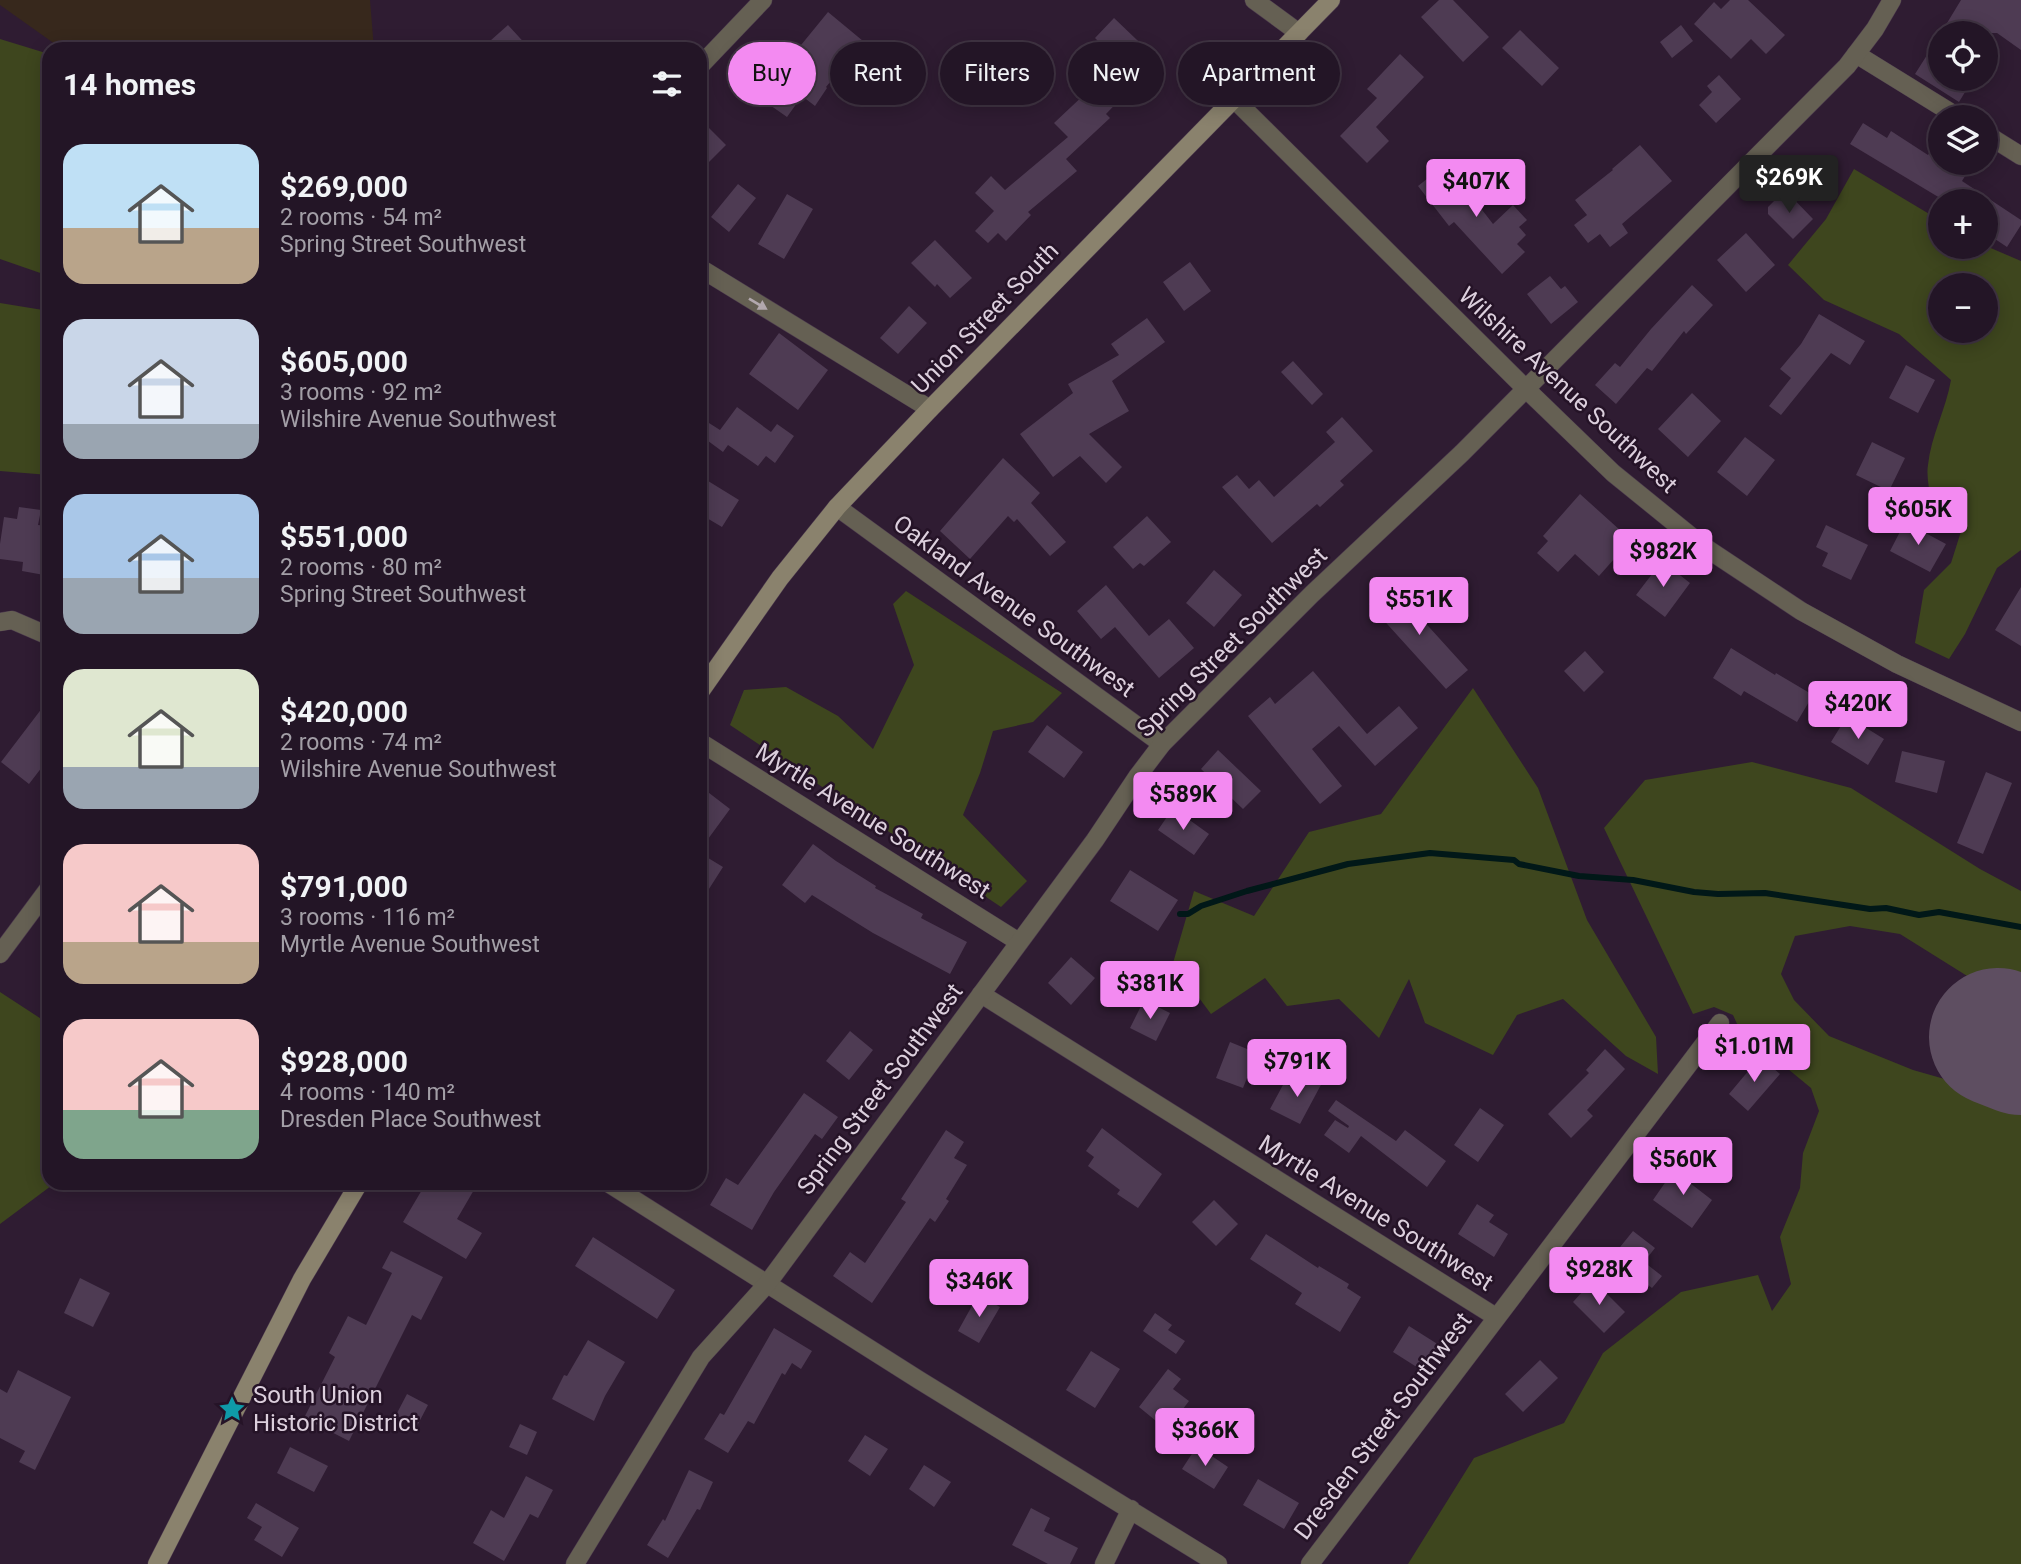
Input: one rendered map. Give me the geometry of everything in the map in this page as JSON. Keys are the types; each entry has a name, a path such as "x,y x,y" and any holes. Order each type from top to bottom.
{"main road":[{"name":"Union Street South","path":"1290,42 1331,0"},
{"name":"Union Street South","path":"707,682 780,578 837,507 1228,105"},
{"path":"158,1564 302,1279 355,1190"}],"street":[{"path":"707,59 763,0"},
{"path":"1254,0 1299,33"},
{"name":"Spring Street Southwest","path":"575,1564 701,1357 767,1284 1163,744 1312,594 1462,453 1838,76 1875,29 1892,0"},
{"path":"1856,54 1939,105"},
{"name":"Wilshire Avenue Southwest","path":"1240,105 1614,473 1714,553 1801,611 1885,657 2021,722"},
{"path":"1998,142 2021,156"},
{"path":"707,272 930,409"},
{"name":"Oakland Avenue Southwest","path":"837,507 1163,744"},
{"path":"0,622 12,620 42,633"},
{"name":"Myrtle Avenue Southwest","path":"707,746 1020,942"},
{"path":"0,954 42,897"},
{"name":"Myrtle Avenue Southwest","path":"981,995 1496,1317"},
{"name":"Dresden Street Southwest","path":"1310,1564 1720,1023"},
{"path":"619,1190 919,1380 1218,1564"},
{"path":"1104,1564 1131,1509"}],"shaded area":[{"path":"0,0 370,0 373,42 52,42 0,5"}],"green space":[{"path":"0,39 42,52 42,274 0,259"},
{"path":"1854,169 1928,213 1928,259 1998,259 1998,251 2021,261 2021,550 1997,568 1965,634 1949,659 1915,643 1924,590 1951,563 1964,522 1931,503 1928,479 1930,454 1951,380 1899,334 1824,300 1788,265 1826,219"},
{"path":"0,303 42,310 42,474 0,471"},
{"path":"906,591 1062,693 1033,722 993,731 963,815 1027,881 1001,907 730,725 744,690 786,687 838,716 873,749 914,665 893,604"},
{"path":"1473,688 1538,788 1587,920 1656,1037 1658,1074 1626,1056 1563,999 1517,1015 1493,1055 1425,1023 1409,979 1379,1038 1339,999 1287,1006 1265,978 1211,1014 1173,963 1194,891 1254,916 1309,832 1381,814"},
{"path":"1752,762 1851,788 1980,869 2021,891 2021,1006 1996,994 1900,934 1850,926 1795,936 1781,974 1794,1000 1829,1036 1913,1070 1948,1080 1991,1082 2021,1092 2021,1564 1408,1564 1474,1458 1564,1423 1603,1353 1681,1292 1758,1275 1772,1311 1791,1284 1780,1237 1800,1188 1803,1153 1819,1111 1811,1088 1771,1055 1743,1037 1733,1015 1714,1007 1693,1014 1604,828 1645,780"},
{"path":"0,992 42,1019 42,1190 46,1190 0,1224"}],"building":[{"path":"1439,0 1453,0 1489,37 1463,62 1421,17"},
{"path":"1730,0 1748,0 1785,35 1766,54 1751,39 1731,59 1694,24 1714,2 1721,9"},
{"path":"1961,0 2021,0 2021,50 1998,34 1998,21 1948,21"},
{"path":"828,12 863,41 830,42 830,82 816,104 816,42 804,42"},
{"path":"1114,18 1139,42 1099,42 1095,38"},
{"path":"508,25 524,42 489,42"},
{"path":"1681,25 1693,41 1672,58 1660,42"},
{"path":"1520,30 1559,68 1542,86 1502,48"},
{"path":"1400,54 1424,77 1376,127 1389,141 1367,163 1340,136 1377,98 1367,89"},
{"path":"1928,54 1928,82 1915,74"},
{"path":"1719,75 1741,99 1716,123 1699,105 1712,92 1707,86"},
{"path":"1942,91 1966,91 1959,102"},
{"path":"770,105 796,105 787,117"},
{"path":"1073,105 1115,105 1106,114 1110,118 1066,159 1077,171 1028,212 1031,215 1006,241 998,233 988,243 975,231 994,211 975,193 991,176 1005,190 1068,137 1054,123"},
{"path":"1863,123 1887,138 1891,131 1928,155 1928,175 1966,175 1962,181 1974,189 1928,191 1850,144"},
{"path":"707,126 726,145 707,164"},
{"path":"1640,145 1672,181 1622,224 1628,233 1610,247 1600,234 1588,243 1574,225 1587,215 1575,200"},
{"path":"1442,167 1453,181 1464,173 1476,187 1469,193 1493,224 1513,205 1527,220 1519,227 1526,235 1517,244 1525,252 1502,274 1454,222 1449,226 1418,186"},
{"path":"738,184 756,198 729,232 711,217"},
{"path":"1785,190 1813,219 1793,239 1768,214 1768,207"},
{"path":"787,194 813,209 784,259 758,244"},
{"path":"1998,205 2021,220 2021,225 2007,247 1998,241"},
{"path":"1746,233 1775,265 1746,292 1717,260"},
{"path":"935,240 972,278 950,298 911,263"},
{"path":"1190,262 1211,291 1184,311 1163,282"},
{"path":"1550,276 1561,289 1565,286 1578,302 1551,324 1527,294"},
{"path":"1692,285 1713,305 1686,334 1684,331 1652,371 1647,368 1616,404 1595,385 1615,363 1620,367"},
{"path":"909,306 927,323 898,354 880,338"},
{"path":"1819,314 1865,341 1850,365 1831,353 1781,415 1769,406 1791,378 1780,369 1801,344"},
{"path":"1147,318 1165,342 1112,381 1129,411 1089,434 1122,467 1106,483 1080,456 1053,477 1020,434 1073,393 1068,384 1119,355 1111,344"},
{"path":"779,333 828,370 798,410 749,374"},
{"path":"1293,361 1323,394 1312,405 1281,372"},
{"path":"1906,365 1935,380 1918,413 1889,398"},
{"path":"1692,393 1721,421 1688,457 1658,429"},
{"path":"737,407 771,432 777,424 794,436 775,463 766,456 758,466 728,445 723,452 707,440 709,423 720,430"},
{"path":"1342,417 1373,451 1340,481 1344,485 1320,507 1317,504 1272,543 1222,487 1237,475 1249,489 1259,480 1274,497 1335,442 1326,432"},
{"path":"1745,437 1775,460 1747,496 1717,472"},
{"path":"1872,442 1905,458 1889,491 1856,475"},
{"path":"1003,458 1040,493 1031,503 1066,542 1050,556 1017,519 1014,522 1008,516 970,559 940,531"},
{"path":"707,480 739,500 722,527 707,518"},
{"path":"1580,494 1631,540 1599,576 1575,554 1558,572 1537,553 1548,541 1543,536"},
{"path":"19,507 41,510 38,525 42,525 42,575 22,571 23,562 0,559 4,517 17,519"},
{"path":"1147,516 1171,542 1144,566 1140,563 1133,569 1113,547"},
{"path":"1905,522 1946,544 1930,572 1890,551"},
{"path":"1826,525 1868,545 1851,580 1822,566 1828,553 1816,547"},
{"path":"1662,561 1690,583 1665,617 1636,595"},
{"path":"1214,570 1242,595 1214,627 1186,603"},
{"path":"1106,585 1149,636 1169,619 1194,648 1159,678 1115,627 1101,639 1077,611"},
{"path":"1391,585 1468,670 1446,689 1369,604"},
{"path":"2021,587 2021,646 1995,630"},
{"path":"1731,648 1813,695 1797,722 1744,691 1741,696 1713,678"},
{"path":"1585,651 1604,672 1584,692 1564,671"},
{"path":"1313,671 1367,734 1399,706 1418,728 1375,766 1339,726 1312,749 1342,786 1320,804 1248,716 1270,697 1275,704"},
{"path":"42,708 42,767 29,784 1,762"},
{"path":"1847,716 1884,739 1868,765 1831,742"},
{"path":"1047,725 1083,752 1064,778 1028,752"},
{"path":"1218,750 1261,791 1243,809 1201,769"},
{"path":"1902,751 1945,761 1937,793 1895,782"},
{"path":"1986,772 2012,783 1983,854 1957,843"},
{"path":"707,791 730,809 707,840"},
{"path":"1173,808 1209,834 1194,855 1158,830"},
{"path":"813,844 876,886 875,888 923,914 921,918 967,942 950,974 873,933 812,895 805,903 782,885"},
{"path":"707,857 723,867 707,892"},
{"path":"1130,870 1178,900 1158,931 1110,901"},
{"path":"1071,957 1095,978 1071,1005 1048,983"},
{"path":"1144,1000 1170,1013 1156,1041 1130,1028"},
{"path":"850,1031 873,1050 849,1080 826,1061"},
{"path":"1230,1042 1257,1053 1243,1088 1216,1078"},
{"path":"1605,1049 1625,1069 1587,1110 1593,1116 1571,1138 1548,1114 1589,1073 1586,1070"},
{"path":"1760,1057 1780,1074 1748,1111 1729,1094"},
{"path":"1306,1072 1323,1081 1300,1124 1270,1109 1284,1083 1297,1090"},
{"path":"804,1093 838,1117 822,1139 815,1134 774,1192 752,1230 710,1205 726,1178 738,1185"},
{"path":"1336,1100 1396,1141 1405,1130 1446,1161 1427,1187 1361,1136 1349,1153 1324,1135 1335,1120 1348,1128 1349,1126 1328,1111"},
{"path":"1480,1108 1504,1125 1478,1162 1454,1145"},
{"path":"1102,1128 1162,1174 1138,1208 1117,1194 1120,1190 1088,1166 1094,1157 1086,1151"},
{"path":"946,1130 964,1142 954,1158 967,1165 935,1222 930,1218 872,1303 833,1276 850,1252 865,1263 906,1202 901,1199"},
{"path":"1678,1164 1695,1176 1690,1183 1712,1200 1692,1228 1653,1200"},
{"path":"422,1190 474,1190 457,1219 482,1233 466,1259 403,1222"},
{"path":"1214,1200 1238,1224 1216,1246 1192,1222"},
{"path":"1477,1204 1494,1215 1489,1222 1508,1234 1494,1257 1458,1234"},
{"path":"1633,1231 1655,1248 1644,1262 1662,1276 1652,1288 1612,1257"},
{"path":"1266,1234 1318,1268 1319,1266 1349,1284 1347,1288 1361,1297 1340,1332 1295,1304 1302,1293 1250,1259"},
{"path":"593,1237 675,1290 657,1319 575,1266"},
{"path":"391,1251 443,1277 421,1320 412,1315 349,1441 304,1418 335,1357 329,1353 348,1316 366,1325 392,1273 382,1268"},
{"path":"80,1278 110,1293 93,1327 64,1313"},
{"path":"1593,1280 1625,1312 1604,1333 1573,1302"},
{"path":"978,1295 1000,1307 979,1343 958,1331"},
{"path":"1155,1313 1172,1325 1168,1330 1185,1341 1176,1354 1143,1331"},
{"path":"1409,1326 1439,1345 1423,1371 1393,1352"},
{"path":"774,1328 812,1351 801,1369 792,1363 785,1375 782,1373 754,1424 748,1421 728,1453 704,1439 720,1413 724,1415"},
{"path":"588,1340 625,1362 594,1421 552,1399 564,1375 567,1376"},
{"path":"1091,1351 1120,1369 1095,1408 1066,1390"},
{"path":"1540,1360 1558,1378 1523,1412 1505,1394"},
{"path":"1168,1369 1181,1379 1173,1389 1189,1401 1167,1430 1139,1407"},
{"path":"18,1370 71,1397 35,1470 19,1462 25,1451 0,1438 0,1389 7,1393"},
{"path":"407,1394 428,1405 417,1426 396,1415"},
{"path":"520,1424 537,1432 527,1455 509,1447"},
{"path":"865,1435 888,1449 870,1476 848,1461"},
{"path":"1197,1446 1228,1467 1214,1489 1182,1469"},
{"path":"290,1447 328,1466 314,1492 277,1473"},
{"path":"924,1465 951,1482 934,1507 909,1489"},
{"path":"689,1470 713,1482 700,1510 697,1509 668,1558 647,1545 663,1519 665,1521"},
{"path":"526,1476 553,1490 538,1518 530,1514 504,1561 473,1543 491,1510 504,1518"},
{"path":"1258,1479 1299,1503 1284,1529 1243,1505"},
{"path":"256,1503 299,1528 282,1557 254,1540 262,1527 247,1518"},
{"path":"1031,1508 1050,1518 1044,1531 1078,1548 1070,1564 1048,1564 1012,1545"}],"waterway":[{"path":"1180,914 1188,914 1201,906 1247,891 1348,864 1430,853 1514,860 1519,864 1579,876 1633,880 1694,892 1765,893 1870,909 1886,908 1919,915 1939,912 2021,927"}],"runway":[{"path":"1998,1037 2021,1046"}],"place":[{"name":"South Union Historic District","path":"232,1409"}]}
